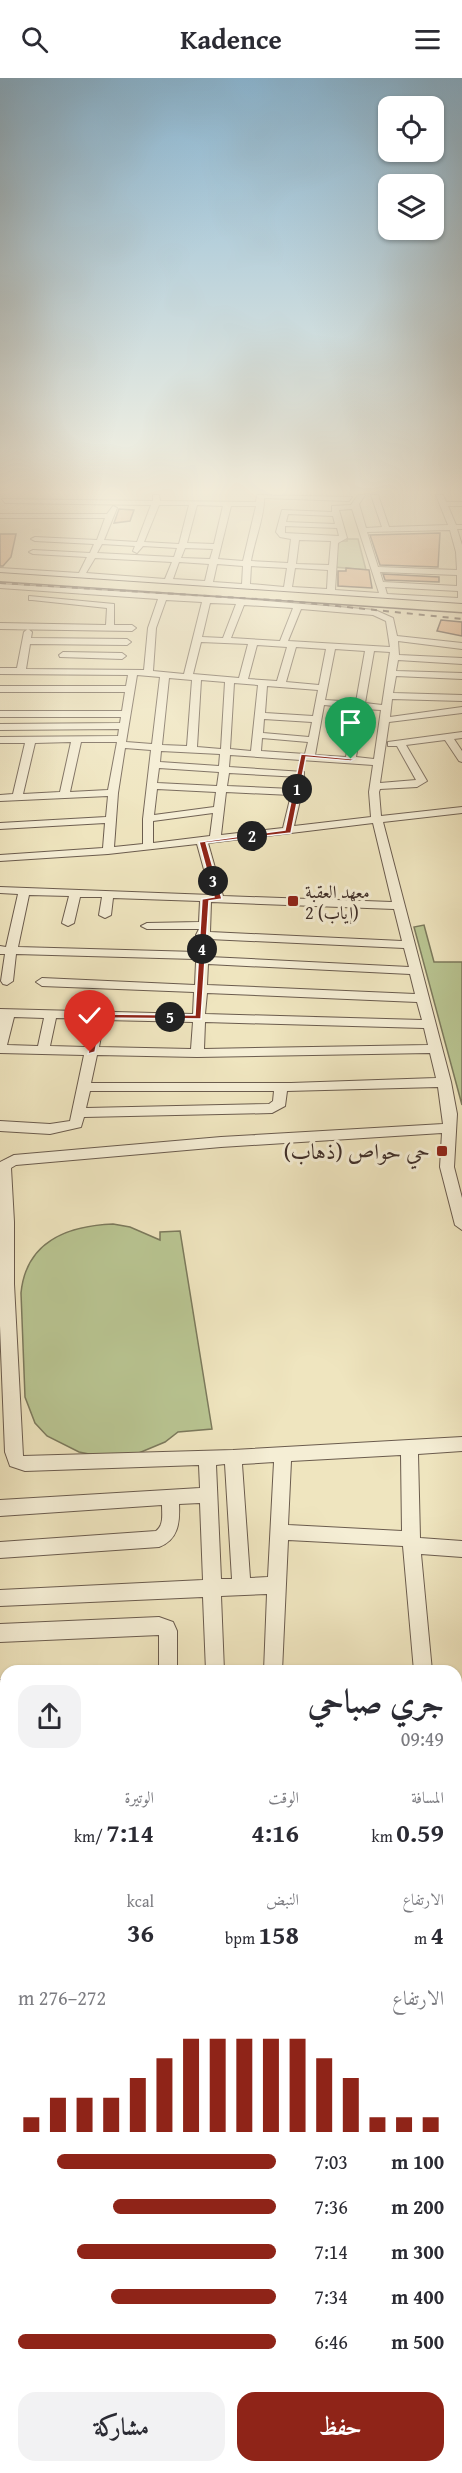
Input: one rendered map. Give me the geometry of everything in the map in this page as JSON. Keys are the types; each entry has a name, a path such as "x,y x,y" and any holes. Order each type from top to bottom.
{"street":[{"path":"59,619 64,607"},
{"path":"110,607 110,627"},
{"path":"148,673 152,628 159,607"},
{"path":"192,748 196,639 205,607"},
{"path":"226,641 239,607"},
{"path":"281,685 298,607"},
{"path":"306,607 380,614 390,620 394,648 375,786 376,820 444,1082 449,1107 447,1167 462,1225"},
{"path":"0,626 30,626 59,619 132,628"},
{"path":"21,671 30,626"},
{"path":"196,639 370,649 462,648"},
{"path":"26,641 127,642"},
{"path":"0,714 39,701 55,689 65,641"},
{"path":"243,682 253,642"},
{"path":"288,831 300,774 314,740 331,647"},
{"path":"394,648 462,661"},
{"path":"351,759 358,705 370,649"},
{"path":"63,655 122,656"},
{"path":"0,671 133,672 323,688"},
{"path":"108,851 120,742 133,672"},
{"path":"391,673 462,676"},
{"path":"148,847 148,819 165,674"},
{"path":"215,840 226,750 230,681"},
{"path":"256,752 263,684"},
{"path":"0,689 39,701 99,701 130,688"},
{"path":"55,689 71,701 99,701 125,714"},
{"path":"388,696 462,698"},
{"path":"321,702 386,708"},
{"path":"385,720 462,710"},
{"path":"260,716 318,718"},
{"path":"0,727 123,726"},
{"path":"258,735 314,740"},
{"path":"382,745 462,735"},
{"path":"448,737 462,759"},
{"path":"0,740 77,739 380,762"},
{"path":"64,795 77,739"},
{"path":"17,797 31,740"},
{"path":"375,786 417,784 422,781 400,744"},
{"path":"154,765 300,774"},
{"path":"152,786 297,792"},
{"path":"0,798 113,793"},
{"path":"148,819 220,809"},
{"path":"0,858 202,842 462,810"},
{"path":"0,826 111,820"},
{"path":"197,1053 203,931 212,899 202,842"},
{"path":"0,890 399,906"},
{"path":"7,981 6,950 24,891"},
{"path":"68,923 75,893"},
{"path":"105,915 108,894"},
{"path":"147,926 409,945"},
{"path":"6,950 201,958 416,972"},
{"path":"42,982 423,998"},
{"path":"429,1024 4,1013 0,1049 197,1053 436,1049"},
{"path":"43,1051 51,1014"},
{"path":"0,1126 69,1127 76,1124 99,1016"},
{"path":"85,1087 444,1082"},
{"path":"80,1113 272,1108 280,1102 281,1086"},
{"path":"449,1128 221,1142 6,1162 4,1167 3,1284 13,1452 16,1461 25,1464 207,1458 462,1444"},
{"path":"409,1446 412,1542 422,1665"},
{"path":"273,1665 283,1454"},
{"path":"233,1457 242,1585"},
{"path":"207,1458 215,1665"},
{"path":"0,1508 208,1495"},
{"path":"0,1550 159,1539 165,1536 170,1528 170,1498"},
{"path":"280,1532 412,1542 462,1549"},
{"path":"0,1598 278,1585"},
{"path":"0,1633 159,1626 168,1631 168,1665"}],"green space":[{"path":"424,925 434,962 462,962 462,1105 414,927"},
{"path":"113,1224 130,1227 160,1240 160,1232 180,1231 212,1429 178,1432 165,1442 134,1455 94,1455 79,1452 47,1436 35,1423 25,1397 21,1293 31,1261 40,1249 65,1233 96,1225"}],"building":[{"path":"441,620 462,622 462,636 437,631"}],"railway":[{"path":"344,607 462,619"}],"place":[{"name":"معهد العقبة 2 (إياب)","path":"293,901"},
{"name":"حي حواص (ذهاب)","path":"442,1151"}],"route":[{"path":"90,1052 99,1016 199,1018 202,936 206,899 218,899 202,842 288,831 303,755 351,759"}]}
